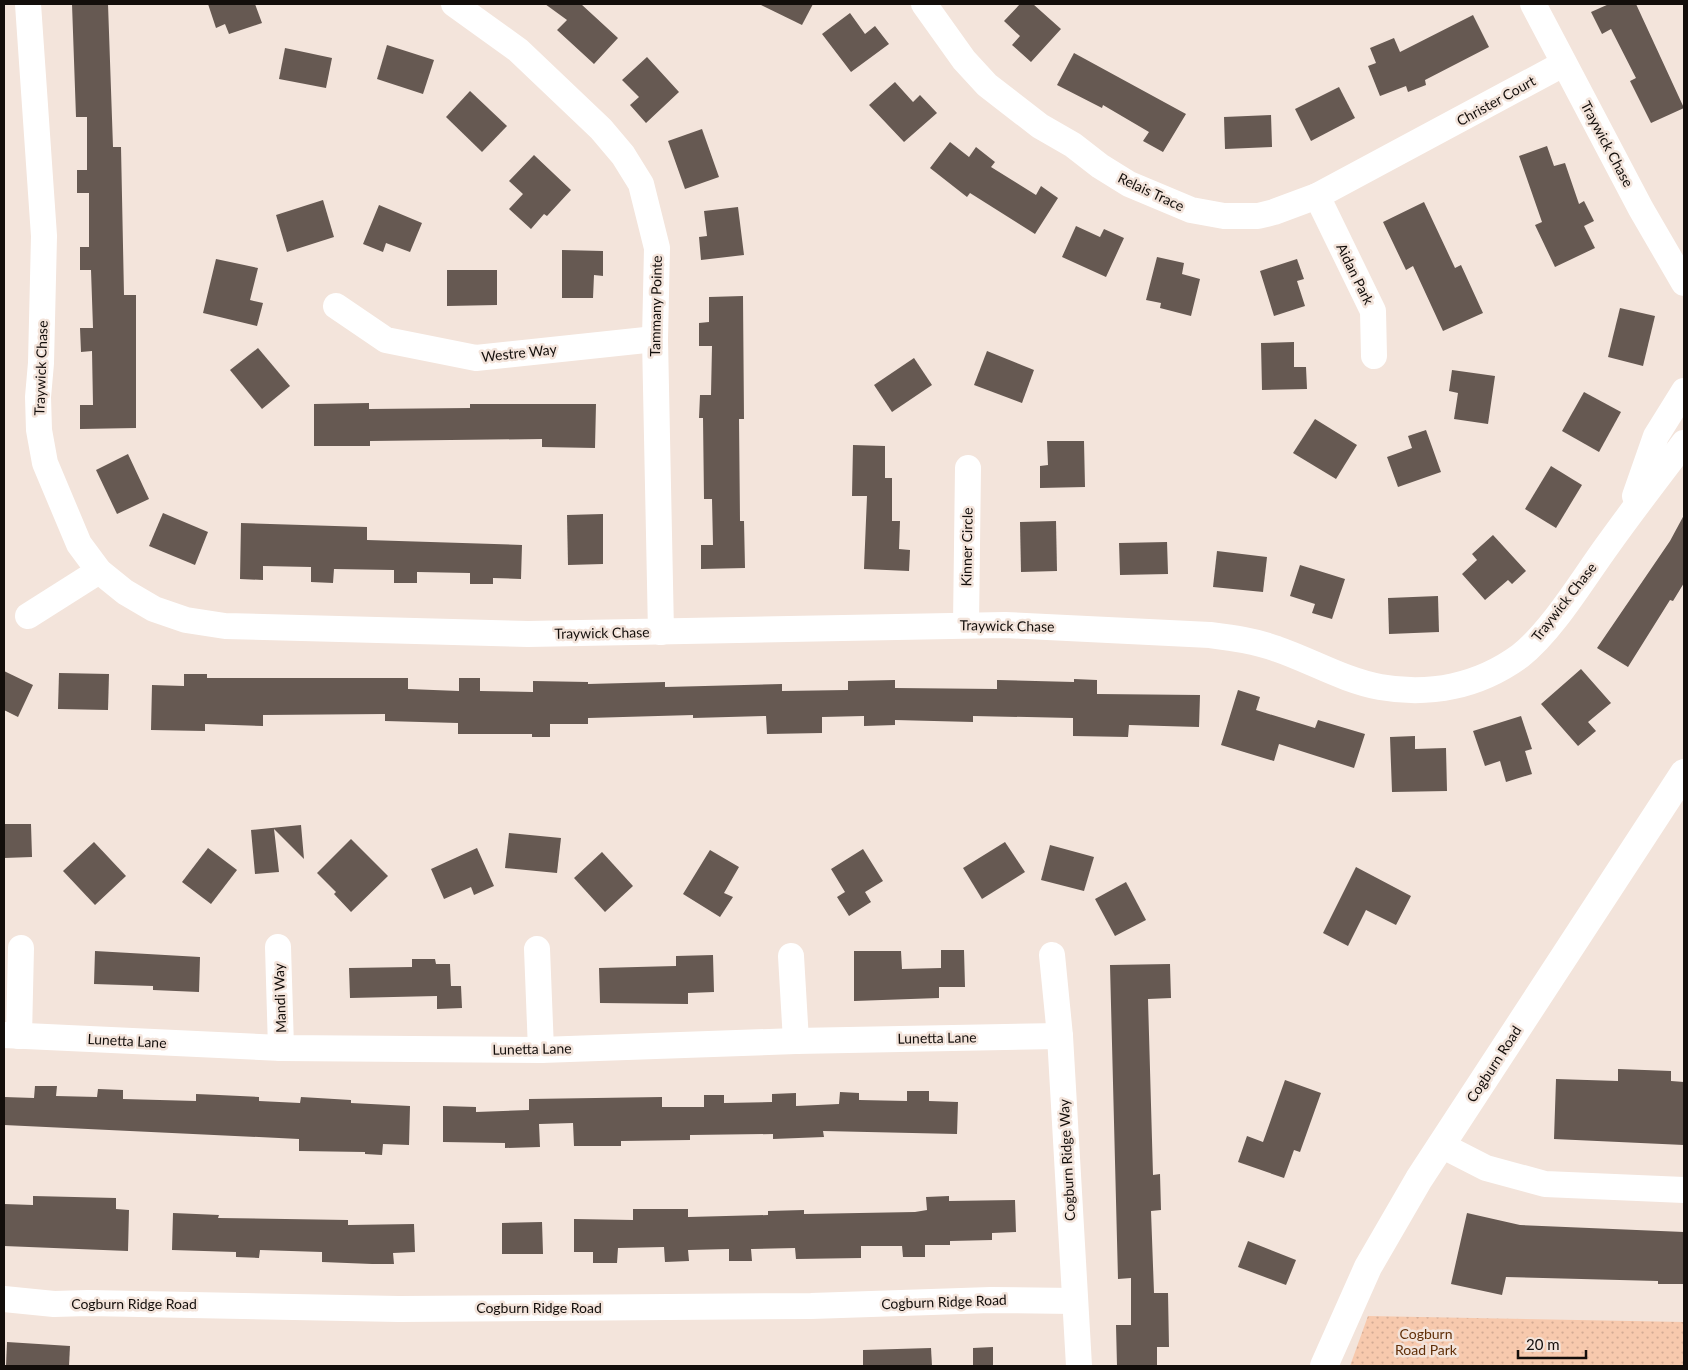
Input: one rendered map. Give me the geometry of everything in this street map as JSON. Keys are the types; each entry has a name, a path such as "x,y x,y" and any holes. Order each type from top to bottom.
{"street":[{"name":"Traywick Chase","path":"28,4 44,236 41,363 38,397 39,430 45,463 64,513 79,544 99,570 125,592 154,609 186,620 224,626 528,634 1004,624 1210,635 1244,640 1276,648 1347,678 1380,687 1413,690 1461,686 1492,672 1521,655 1549,626 1684,443"},
{"name":"Tammany Pointe","path":"454,4 518,50 601,129 628,162 641,184 657,248 655,339 661,632"},
{"name":"Relais Trace","path":"924,4 964,60 987,85 1040,126 1074,145 1100,166 1129,184 1191,210 1224,216 1266,214 1290,208 1429,138"},
{"name":"Traywick Chase","path":"1533,4 1639,205 1684,283"},
{"name":"Christer Court","path":"1429,138 1563,64"},
{"name":"Aidan Park","path":"1317,196 1373,311 1374,356"},
{"path":"1639,205 1684,254"},
{"name":"Westre Way","path":"336,306 386,340 476,358 655,339"},
{"name":"Traywick Chase","path":"1621,526 1633,500 1656,436 1684,391"},
{"name":"Kinner Circle","path":"966,625 968,468"},
{"path":"28,616 99,570"},
{"name":"Cogburn Road","path":"1324,1366 1368,1267 1442,1144 1684,774"},
{"name":"Mandi Way","path":"278,947 281,1048"},
{"path":"11,1036 21,948"},
{"path":"537,949 541,1050"},
{"name":"Cogburn Ridge Way","path":"1052,955 1060,1036 1079,1366"},
{"path":"791,956 796,1041"},
{"name":"Lunetta Lane","path":"11,1036 281,1048 541,1050 796,1041 1060,1036"},
{"path":"1442,1144 1486,1168 1545,1184 1684,1190"},
{"name":"Cogburn Ridge Road","path":"4,1299 54,1304 98,1303 399,1309 811,1306 991,1300 1075,1301"}],"green space":[{"name":"Cogburn Road Park","path":"1368,1316 1684,1322 1684,1366 1350,1366"}],"building":[{"path":"72,4 108,4 113,147 121,147 124,295 136,295 136,428 80,429 80,405 93,405 92,351 81,352 80,328 93,328 91,270 80,270 80,247 89,247 89,193 77,193 77,170 87,170 87,117 76,117"},
{"path":"208,4 255,4 262,23 229,34 225,24 216,28"},
{"path":"545,4 581,4 618,38 594,64 557,30 567,20"},
{"path":"759,4 813,4 802,25"},
{"path":"1020,4 1033,4 1061,29 1031,62 1012,45 1020,36 1004,21"},
{"path":"1609,4 1636,4 1684,108 1651,123 1630,81 1636,78 1611,29 1602,34 1591,12"},
{"path":"850,13 865,34 875,26 889,44 851,72 822,34"},
{"path":"1473,15 1489,47 1425,80 1426,85 1408,92 1406,86 1380,96 1368,66 1376,63 1370,48 1394,38 1400,52"},
{"path":"387,45 434,60 423,94 377,79"},
{"path":"285,48 332,58 326,88 279,79"},
{"path":"1074,53 1186,114 1163,152 1143,141 1149,132 1103,105 1102,108 1057,85"},
{"path":"647,57 679,92 646,123 630,105 639,97 622,80"},
{"path":"895,82 913,102 920,95 937,113 904,142 869,105"},
{"path":"1339,87 1355,118 1311,141 1295,109"},
{"path":"470,91 507,126 482,152 446,117"},
{"path":"1271,115 1272,147 1225,149 1224,117"},
{"path":"702,129 719,177 685,189 668,141"},
{"path":"950,142 969,157 976,147 995,162 991,167 1036,195 1041,186 1058,198 1035,234 970,193 967,197 930,168"},
{"path":"1547,146 1554,166 1565,163 1579,204 1584,201 1594,221 1584,226 1595,248 1555,267 1535,225 1542,222 1519,156"},
{"path":"534,155 571,190 547,216 544,214 531,229 509,209 523,194 509,181"},
{"path":"323,200 334,237 287,252 276,215"},
{"path":"1424,202 1455,268 1461,265 1483,313 1443,331 1413,266 1406,270 1383,222"},
{"path":"379,205 422,223 410,252 386,243 383,252 363,244"},
{"path":"738,207 744,255 701,260 699,237 707,236 704,211"},
{"path":"1076,226 1100,237 1104,229 1124,238 1106,277 1062,257"},
{"path":"562,250 603,251 603,276 594,275 593,298 562,298"},
{"path":"1157,257 1184,263 1182,274 1200,279 1191,316 1160,308 1161,303 1146,300"},
{"path":"216,259 258,268 250,300 263,303 257,326 203,313"},
{"path":"1297,259 1304,279 1297,281 1305,306 1274,316 1260,271"},
{"path":"447,270 497,270 497,305 447,306"},
{"path":"743,296 744,419 739,419 740,521 744,521 745,568 701,569 701,545 713,545 712,499 704,499 703,418 699,418 700,395 711,395 712,346 699,346 699,323 709,322 709,297"},
{"path":"1620,308 1655,316 1643,366 1608,357"},
{"path":"1294,342 1294,367 1306,367 1307,389 1262,390 1261,343"},
{"path":"258,348 290,386 262,409 230,370"},
{"path":"987,351 1034,370 1022,403 974,385"},
{"path":"914,358 932,385 892,412 874,385"},
{"path":"1452,370 1495,376 1488,424 1454,419 1458,393 1449,391"},
{"path":"1584,392 1621,412 1599,452 1562,431"},
{"path":"369,403 369,409 470,408 470,404 596,404 595,448 542,447 542,439 370,441 370,446 314,446 314,404"},
{"path":"1315,419 1357,445 1336,479 1293,453"},
{"path":"1426,430 1441,472 1398,487 1387,457 1412,448 1408,436"},
{"path":"1047,441 1084,441 1085,487 1040,488 1040,466 1048,465"},
{"path":"853,445 885,446 885,478 892,478 892,521 900,521 899,549 910,550 909,571 864,569 867,496 852,496"},
{"path":"128,454 149,499 117,514 96,470"},
{"path":"1551,466 1582,485 1556,528 1525,509"},
{"path":"163,513 208,532 195,565 149,546"},
{"path":"603,514 603,564 568,565 567,515"},
{"path":"1684,515 1684,583 1673,601 1670,600 1628,667 1597,648 1670,541"},
{"path":"1056,521 1057,571 1021,572 1020,522"},
{"path":"241,523 367,527 367,540 522,545 521,579 493,578 493,584 470,584 470,573 417,572 417,583 394,583 394,570 334,569 333,583 311,582 311,567 263,566 263,580 240,579"},
{"path":"1493,535 1526,571 1512,584 1508,580 1485,600 1462,574 1477,560 1472,554"},
{"path":"1167,542 1168,574 1120,575 1119,543"},
{"path":"1217,551 1267,557 1263,592 1213,587"},
{"path":"1300,565 1345,579 1332,619 1312,613 1315,604 1290,596"},
{"path":"1438,596 1439,632 1389,634 1388,598"},
{"path":"1581,669 1611,703 1588,722 1596,731 1578,746 1541,704"},
{"path":"4,671 33,685 18,717 4,710"},
{"path":"59,673 109,674 108,710 58,709"},
{"path":"184,674 207,674 207,678 408,678 408,689 459,691 459,678 480,678 480,691 533,692 533,681 588,682 588,684 665,682 665,687 782,684 782,691 848,690 848,681 895,680 895,688 997,689 997,680 1074,682 1074,679 1097,680 1097,694 1200,695 1199,727 1129,725 1128,737 1073,736 1073,718 973,716 973,722 895,720 895,725 864,726 864,716 822,717 822,733 767,734 766,716 693,718 693,715 588,718 588,724 550,724 550,737 532,737 532,734 458,734 458,723 385,721 385,714 263,715 263,726 205,724 205,731 151,730 152,685 184,686"},
{"path":"1238,690 1260,697 1256,710 1315,728 1318,720 1365,734 1354,768 1279,744 1274,761 1221,745"},
{"path":"1521,716 1532,749 1525,751 1532,774 1506,782 1500,761 1485,766 1473,731"},
{"path":"1415,736 1415,749 1446,748 1447,791 1392,792 1390,737"},
{"path":"4,824 31,824 32,857 4,858"},
{"path":"301,825 304,859 274,829 279,872 255,874 251,830"},
{"path":"509,833 561,838 557,873 505,868"},
{"path":"351,839 388,876 351,912 334,894 336,892 317,873"},
{"path":"94,842 126,876 95,905 63,871"},
{"path":"1005,842 1025,872 982,899 963,868"},
{"path":"1050,845 1094,857 1084,891 1041,880"},
{"path":"208,848 237,870 211,904 182,882"},
{"path":"477,848 494,886 474,895 471,887 444,899 431,869"},
{"path":"863,849 883,881 865,892 871,902 849,916 837,897 845,892 831,869"},
{"path":"710,850 739,867 724,893 733,897 720,917 683,894"},
{"path":"602,852 633,886 605,912 574,878"},
{"path":"1356,867 1411,896 1396,925 1366,910 1348,946 1323,933"},
{"path":"1126,882 1146,920 1115,936 1095,899"},
{"path":"941,950 964,950 965,987 939,987 939,998 854,1001 854,951 901,951 902,969 941,968"},
{"path":"95,951 200,957 199,992 153,990 153,986 94,984"},
{"path":"713,955 714,992 688,993 688,1004 600,1003 599,968 676,966 676,956"},
{"path":"412,959 435,959 436,964 450,964 451,986 461,986 462,1008 437,1009 437,996 350,998 349,968 412,967"},
{"path":"1170,964 1171,998 1148,999 1153,1175 1160,1174 1161,1210 1151,1211 1154,1293 1168,1293 1169,1347 1157,1347 1157,1366 1117,1366 1116,1325 1131,1325 1131,1278 1118,1279 1110,965"},
{"path":"1618,1069 1671,1071 1671,1081 1684,1082 1684,1145 1554,1139 1556,1079 1618,1081"},
{"path":"1285,1080 1321,1093 1300,1152 1294,1150 1284,1178 1238,1162 1247,1136 1263,1142"},
{"path":"35,1086 57,1086 56,1096 97,1097 98,1089 123,1090 123,1099 196,1101 196,1094 259,1097 259,1101 300,1103 301,1097 351,1100 351,1103 410,1106 409,1145 383,1144 382,1155 365,1154 365,1152 299,1151 299,1139 4,1125 4,1097 34,1098"},
{"path":"907,1091 929,1091 929,1101 958,1102 957,1134 823,1131 824,1137 773,1139 773,1134 690,1135 690,1140 621,1141 621,1146 574,1146 573,1123 539,1124 540,1147 505,1148 505,1143 443,1142 443,1106 476,1107 476,1112 529,1110 529,1099 662,1097 662,1107 704,1107 704,1095 724,1095 724,1103 772,1102 772,1094 796,1093 796,1106 839,1104 840,1092 859,1093 859,1100 907,1101"},
{"path":"33,1196 116,1198 116,1209 129,1210 128,1251 4,1246 4,1204 33,1205"},
{"path":"949,1196 949,1201 1015,1200 1016,1232 992,1233 992,1240 950,1241 950,1245 925,1245 925,1257 903,1257 902,1246 861,1246 861,1258 796,1259 795,1248 751,1249 752,1261 729,1261 729,1249 688,1250 689,1261 665,1262 664,1247 618,1248 617,1263 593,1263 593,1252 574,1252 574,1219 633,1220 633,1209 688,1209 688,1217 768,1215 768,1211 804,1210 804,1214 915,1212 927,1210 926,1197"},
{"path":"173,1213 219,1215 218,1218 348,1220 348,1225 414,1224 415,1252 393,1253 394,1264 372,1264 322,1262 322,1252 260,1250 259,1258 236,1257 236,1252 172,1250"},
{"path":"1467,1213 1520,1225 1684,1232 1684,1284 1658,1284 1658,1281 1506,1277 1502,1295 1451,1284"},
{"path":"542,1222 543,1254 502,1254 502,1223"},
{"path":"1248,1241 1296,1260 1286,1285 1238,1267"},
{"path":"7,1342 70,1346 69,1366 6,1366"},
{"path":"993,1347 993,1366 973,1366 973,1348"},
{"path":"931,1348 932,1366 863,1366 863,1350"}]}
